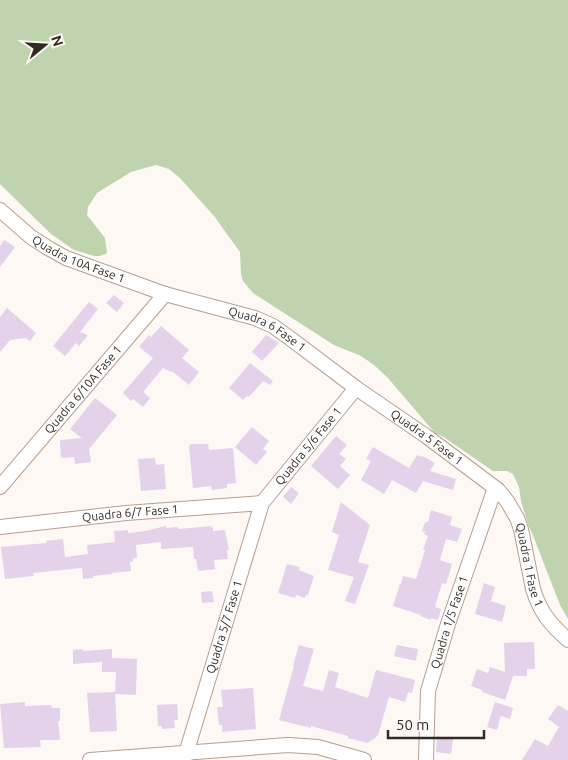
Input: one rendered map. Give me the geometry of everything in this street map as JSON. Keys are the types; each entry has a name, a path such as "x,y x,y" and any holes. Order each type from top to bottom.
{"street":[{"name":"Quadra 10A Fase 1","path":"0,210 30,236 66,258 165,294"},
{"name":"Quadra 6 Fase 1","path":"165,294 255,318 273,326 356,388"},
{"name":"Quadra 6/10A Fase 1","path":"0,487 165,294"},
{"name":"Quadra 5 Fase 1","path":"356,388 495,488"},
{"name":"Quadra 5/6 Fase 1","path":"262,503 356,388"},
{"name":"Quadra 1 Fase 1","path":"495,488 507,501 521,528 533,589 539,606 547,619 568,640"},
{"name":"Quadra 1/5 Fase 1","path":"426,760 428,691 448,624 495,488"},
{"name":"Quadra 6/7 Fase 1","path":"0,527 126,513 262,503"},
{"name":"Quadra 5/7 Fase 1","path":"185,756 262,503"},
{"path":"90,760 185,756 288,745 318,747 364,760"}],"green space":[{"path":"0,0 568,0 568,619 560,605 528,524 519,487 513,474 507,471 493,471 435,433 387,377 374,365 361,356 334,345 253,293 243,281 240,252 214,216 180,178 169,169 156,165 131,172 97,193 88,207 87,215 105,238 107,253 100,256 74,250 51,234 0,184"}],"building":[{"path":"4,240 15,247 0,267 0,246"},
{"path":"114,295 124,303 117,312 106,303"},
{"path":"89,302 98,309 80,332 88,335 79,346 76,343 65,356 53,346"},
{"path":"7,308 36,333 30,341 26,338 10,340 0,352 0,317"},
{"path":"161,326 189,350 182,358 199,372 189,385 172,371 163,368 143,392 150,398 143,407 133,399 131,401 123,393 153,358 139,347 149,335 151,337"},
{"path":"266,335 279,343 262,361 252,352"},
{"path":"250,363 273,381 270,385 263,381 249,397 247,396 243,400 229,388"},
{"path":"95,398 117,415 89,449 91,462 75,464 74,457 61,458 60,440 82,438 70,429"},
{"path":"252,427 269,441 263,449 267,452 256,465 235,447"},
{"path":"336,436 347,445 339,454 346,459 340,466 350,475 338,489 311,466"},
{"path":"190,444 208,444 209,450 233,448 236,483 227,484 227,488 212,490 211,486 193,488"},
{"path":"373,447 409,468 417,455 423,456 435,463 430,471 456,479 453,490 423,481 416,493 392,480 384,494 361,480 371,461 366,459"},
{"path":"155,458 156,465 164,464 166,489 141,491 138,459"},
{"path":"291,487 299,493 291,504 283,497"},
{"path":"341,502 370,525 358,562 369,565 355,604 345,601 354,577 328,570 339,535 332,532"},
{"path":"431,510 452,517 450,525 462,529 457,542 446,539 440,560 452,564 446,584 442,583 435,607 441,609 438,620 431,618 431,620 393,606 403,576 416,579 428,536 422,531 425,522 428,522"},
{"path":"166,526 166,528 177,527 179,529 211,526 213,531 225,530 229,550 227,550 228,559 214,560 215,569 198,571 193,547 161,549 161,542 136,545 137,558 133,558 133,561 130,562 131,571 83,579 82,568 33,573 34,576 5,579 1,547 47,543 46,541 63,539 65,557 88,554 87,545 115,542 114,531 128,530 128,533"},
{"path":"287,564 300,567 299,570 314,576 308,595 305,598 296,595 295,598 278,593"},
{"path":"484,583 495,587 491,601 506,606 502,622 475,614"},
{"path":"212,591 214,602 202,603 201,592"},
{"path":"534,642 535,669 527,669 527,676 513,676 505,700 471,686 477,669 488,673 490,667 505,672 504,643"},
{"path":"299,645 314,649 303,686 323,691 329,670 339,673 335,687 368,698 376,670 415,680 412,693 408,692 405,702 389,697 378,735 367,743 311,726 311,728 279,720"},
{"path":"397,645 418,649 416,661 394,656"},
{"path":"83,649 83,651 112,649 112,658 137,659 136,695 115,694 116,672 102,672 102,662 73,664 73,650"},
{"path":"253,688 256,729 222,732 222,725 219,725 217,707 223,707 221,690"},
{"path":"115,692 117,731 90,732 87,693"},
{"path":"25,702 25,706 51,705 52,708 60,708 60,721 58,721 60,740 40,740 41,747 4,748 0,704"},
{"path":"495,702 513,708 510,719 501,716 497,730 487,727"},
{"path":"177,704 178,720 174,720 175,728 162,729 162,726 158,726 157,705"},
{"path":"558,705 568,711 568,760 522,760 535,739 548,746 559,727 548,719"},
{"path":"437,736 453,739 451,754 436,752"}]}
